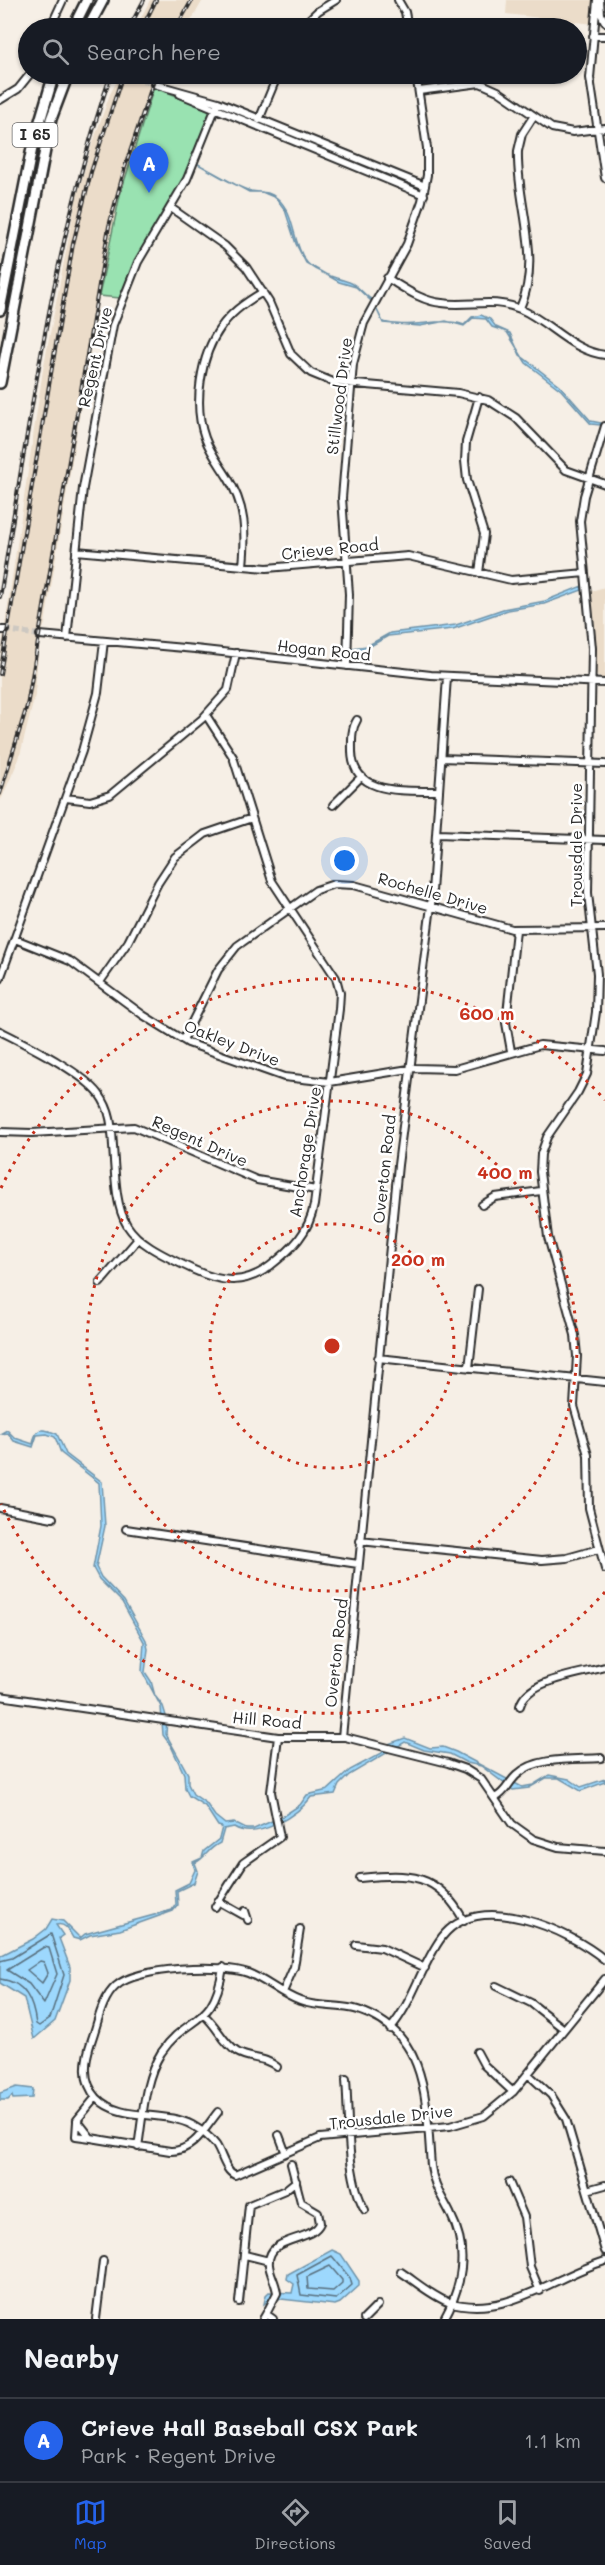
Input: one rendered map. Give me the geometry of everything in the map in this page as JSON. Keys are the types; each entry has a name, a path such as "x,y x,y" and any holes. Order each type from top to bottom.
{"highway":[{"path":"78,18 87,0"},
{"path":"93,18 103,0"},
{"name":"I 65","path":"0,310 32,148 51,84"},
{"name":"I 65","path":"0,383 51,119 64,84"}],"street":[{"path":"55,18 63,0"},
{"path":"310,18 336,0"},
{"path":"398,0 406,18"},
{"path":"598,0 605,22"},
{"path":"598,0 590,78 605,178"},
{"path":"593,36 605,36"},
{"path":"0,100 23,84"},
{"path":"154,84 218,102 425,186"},
{"path":"256,127 274,84"},
{"name":"Stillwood Drive","path":"347,666 349,612 342,492 351,384 362,327 412,235 424,195 427,148 418,84"},
{"path":"419,91 472,84"},
{"path":"482,84 498,91 547,125 567,132 605,128"},
{"path":"177,92 215,110 424,195"},
{"name":"Regent Drive","path":"67,638 86,469 113,325 138,262 187,179 218,102"},
{"path":"520,308 529,284 530,264 518,151 522,134 533,117"},
{"path":"171,208 230,250 251,273 263,292 287,347 296,361 320,378 351,384 478,397 510,413 564,468 589,480 605,484"},
{"path":"387,278 415,295 435,302 492,302 520,308 579,347 605,355"},
{"path":"243,567 246,533 243,510 234,489 207,443 201,425 200,400 205,363 215,335 236,310 263,292"},
{"path":"478,397 466,442 465,461 467,480 484,534 479,573"},
{"name":"Trousdale Drive","path":"605,426 580,521 592,648 588,895 597,980 592,1049 583,1083 544,1145 540,1166 541,1191 550,1246 575,1335 574,1406 588,1455 589,1508 605,1569"},
{"name":"Crieve Road","path":"76,550 243,567 281,568 412,556 479,573 523,580 585,573"},
{"name":"Hogan Road","path":"40,635 236,653 447,677 605,683"},
{"path":"0,979 66,798 95,705 104,641"},
{"path":"66,798 90,801 111,794 206,715 228,690 236,653"},
{"name":"Overton Road","path":"342,1737 378,1358 409,1070 431,906 447,677"},
{"name":"Anchorage Drive","path":"0,1031 92,1086 106,1105 112,1127 119,1207 124,1221 138,1239 154,1251 208,1276 229,1281 247,1279 261,1273 302,1236 311,1218 316,1190 340,1003 338,985 330,967 269,875 231,753 206,715"},
{"path":"357,720 352,731 352,755 361,777 383,788 439,791"},
{"path":"441,758 605,764"},
{"path":"333,805 361,777"},
{"path":"100,982 128,942 158,883 175,856 205,834 252,818"},
{"path":"437,834 605,840"},
{"name":"Rochelle Drive","path":"183,1040 229,955 247,938 315,890 339,884 431,906 516,930 605,928"},
{"path":"511,1051 506,1023 516,930"},
{"name":"Oakley Drive","path":"15,939 57,955 183,1040 273,1075 330,1082 409,1070 456,1069 511,1051 540,1045 605,1051"},
{"name":"Regent Drive","path":"0,1132 32,1133 131,1126 257,1180 316,1190"},
{"path":"483,1205 495,1197 541,1191"},
{"path":"100,1283 138,1239"},
{"path":"469,1368 478,1289"},
{"path":"378,1358 605,1382"},
{"path":"0,1508 53,1518"},
{"path":"126,1529 358,1564"},
{"path":"360,1541 542,1560 562,1559 599,1549"},
{"path":"520,1706 525,1696 541,1684 605,1667"},
{"name":"Hill Road","path":"0,1696 278,1737 342,1737 461,1767 481,1779 512,1824 537,1841 558,1847 605,1851"},
{"path":"248,1920 245,1911 243,1915 217,1904 232,1876 247,1859 279,1839 271,1792 278,1737"},
{"path":"495,1798 508,1788 520,1772 537,1764 601,1758"},
{"path":"360,1878 398,1875 423,1879 435,1885 451,1899 464,1921"},
{"path":"390,2029 406,2007 447,1931 464,1921 489,1914 545,1926 574,1938 605,1959"},
{"path":"283,1992 294,1967 300,1929"},
{"path":"356,1945 386,1950 425,1968"},
{"path":"138,2147 150,2078 159,2058 173,2039 205,2016 217,1996 223,1967"},
{"path":"202,2132 176,2119 113,2108 96,2097 87,2081 86,2063 101,2013 114,1988 129,1977 223,1967 249,1973 307,2003 360,2011 390,2029 408,2047 420,2070 434,2182 453,2219 461,2246 461,2275 444,2319"},
{"name":"Trousdale Drive","path":"202,2132 214,2143 232,2175 316,2139 428,2128 477,2119 497,2107 513,2092 605,1979"},
{"path":"496,1986 531,2003 564,2030"},
{"path":"205,2016 234,2050 267,2060 277,2067"},
{"path":"477,2052 484,2065 513,2092"},
{"path":"528,2074 551,2095 563,2113 605,2251"},
{"path":"346,2079 356,2187 365,2210"},
{"path":"96,2097 78,2120 91,2138 138,2147 182,2150 202,2132 218,2112"},
{"path":"279,2135 285,2151"},
{"path":"291,2164 300,2200"},
{"path":"239,2302 249,2205 287,2189 296,2181"},
{"path":"509,2182 524,2217 530,2267 540,2291"},
{"path":"587,2190 605,2185"},
{"path":"273,2319 265,2317 276,2296 269,2261 279,2246 319,2226 318,2214 287,2189"},
{"path":"245,2255 269,2261"},
{"path":"96,2319 103,2261"},
{"path":"401,2272 452,2303 489,2309 511,2305 573,2272 605,2261"},
{"path":"364,2319 378,2305"}],"shaded area":[{"path":"150,0 203,0 193,18 141,18"},
{"path":"507,0 597,0 594,24 587,23 587,18 541,18 506,14"},
{"path":"116,84 154,84 139,131 101,285 45,624 39,638 35,695 19,759 0,802 0,659 43,370 76,200 110,94"},
{"path":"605,587 605,679 596,676 591,591"}],"green space":[{"path":"154,87 207,108 210,112 209,118 179,190 138,256 120,298 99,296 120,195"}],"water":[{"path":"262,192 273,195 283,204 301,252 309,265 306,263 296,244 285,210 276,198"},
{"path":"325,274 352,283 371,299 356,287 339,282"},
{"path":"481,315 490,319 496,327 510,333 517,348 507,332 492,327 486,319 473,318 464,326 451,322 464,325 472,317"},
{"path":"441,322 420,326 400,324 415,324"},
{"path":"522,357 560,386 591,421 601,423 600,425 591,424 561,390 526,363"},
{"path":"582,586 582,590 544,604 508,610 453,629 388,636 367,648 353,651 353,648 367,646 390,633 456,625 503,609 545,601"},
{"path":"7,1430 15,1438 33,1444 35,1435 40,1430 57,1434 66,1454 102,1482 105,1526 96,1567 101,1577 124,1601 146,1640 148,1649 145,1672 151,1681 155,1695 142,1671 144,1642 122,1602 99,1579 93,1568 101,1526 99,1483 61,1453 55,1437 47,1434 37,1435 33,1447 14,1441 8,1433 0,1434"},
{"path":"156,1697 163,1706 167,1719 166,1734 188,1774 188,1784 193,1794 206,1803 215,1816 225,1824 234,1823 246,1829 254,1829 283,1816 300,1805 307,1795 328,1790 350,1770 382,1753 388,1744 405,1738 430,1748 443,1747 456,1752 522,1787 533,1785 549,1775 569,1779 581,1787 605,1779 605,1782 581,1791 559,1778 546,1778 529,1788 513,1790 481,1766 467,1763 450,1754 424,1750 405,1742 349,1775 339,1785 335,1794 311,1797 287,1819 265,1829 253,1831 243,1831 234,1827 224,1829 220,1843 202,1859 195,1863 198,1871 194,1883 177,1891 178,1905 173,1911 120,1930 90,1935 80,1940 73,1938 64,1926 56,1925 63,1935 59,1938 70,1967 70,1980 55,2021 34,2039 24,1998 0,1983 0,1956 33,1939 46,1929 52,1919 63,1921 80,1938 85,1934 172,1910 176,1904 175,1890 189,1883 195,1870 193,1862 202,1858 204,1851 219,1839 222,1827 218,1826 205,1806 189,1796 185,1788 184,1774 171,1746 163,1735 161,1707"},
{"path":"17,2087 33,2089 32,2098 13,2099 12,2096 8,2100 0,2100 0,2093"},
{"path":"332,2250 341,2254 359,2281 359,2286 340,2303 335,2305 272,2298 264,2304 269,2292 292,2293 294,2284 287,2279 288,2274"}],"tunnel":[{"path":"6,630 40,635"}],"railway":[{"path":"134,18 144,0"},
{"path":"147,18 156,0"},
{"path":"182,18 192,0"},
{"path":"0,597 58,267 73,202 108,84"},
{"path":"0,674 73,244 91,172 120,84"},
{"path":"0,794 27,706 109,226 125,167 153,84"}],"place":[{"name":"Crieve Hall Baseball CSX Park","path":"149,193"}]}
